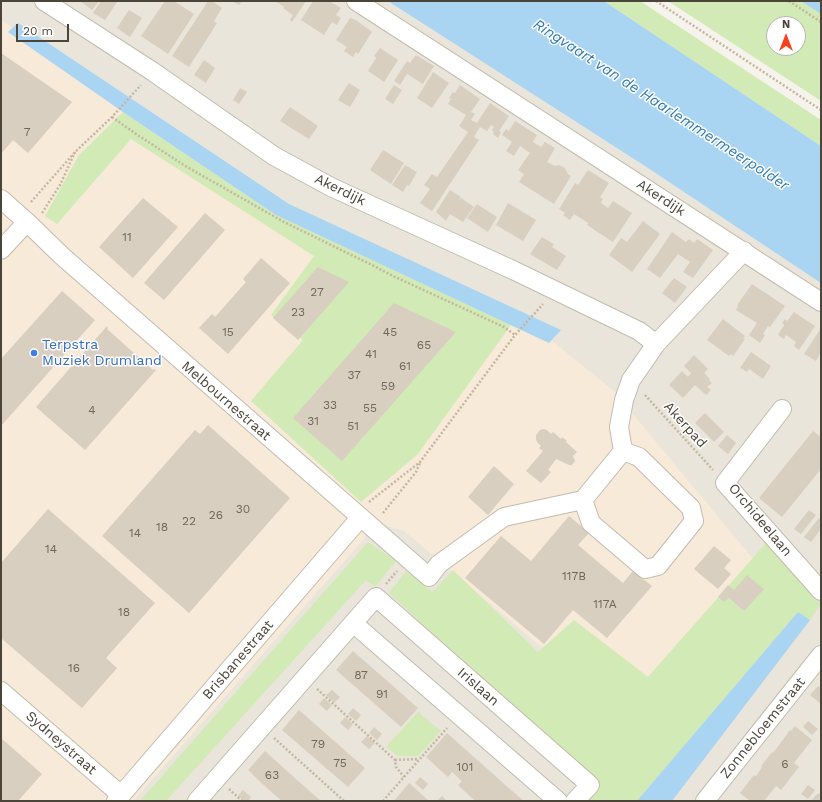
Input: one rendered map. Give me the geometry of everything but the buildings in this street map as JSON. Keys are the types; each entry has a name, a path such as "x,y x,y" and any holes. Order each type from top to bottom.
{"street":[{"name":"Akerdijk","path":"44,1 152,71 274,156 331,187 515,271 640,331 656,344"},
{"name":"Akerdijk","path":"356,1 821,302"},
{"name":"Melbournestraat","path":"1,199 62,256 429,577 439,564 504,517 583,500"},
{"path":"1,250 27,222"},
{"path":"623,451 639,457 691,508 694,521 658,566 645,568 591,523 583,500 623,451 619,427 624,400 630,380 656,344 744,251"},
{"name":"Orchideelaan","path":"782,409 725,484 821,591"},
{"name":"Brisbanestraat","path":"119,798 360,518"},
{"path":"197,801 376,597"},
{"name":"Irislaan","path":"376,597 590,785 575,801"},
{"path":"353,623 558,801"},
{"name":"Zonnebloemstraat","path":"710,799 821,655"},
{"name":"Sydneystraat","path":"1,691 119,798"}],"path":[{"path":"656,1 821,110"},
{"path":"789,1 821,22"},
{"path":"75,152 60,185 39,218 27,222 25,209 75,152 112,117 143,82"},
{"path":"112,117 188,167 284,222 393,276 504,328 515,335"},
{"path":"360,518 382,514 416,472 420,462 515,335 548,299"},
{"name":"Akerpad","path":"630,380 725,484"},
{"path":"360,518 369,501 420,462"},
{"path":"376,597 408,558"},
{"path":"305,678 395,760 396,767 404,777"},
{"path":"383,801 458,714"},
{"path":"262,727 344,801"},
{"path":"395,760 420,759"}],"shaded area":[{"path":"1,1 424,1 821,251 821,801 133,801 378,522 404,531 283,208 1,20"},
{"path":"1,20 283,208 545,335 614,391 769,578 638,729 404,531 378,523 133,801 1,801"}],"green space":[{"path":"604,1 640,1 821,120 821,146"},
{"path":"668,1 821,1 821,101"},
{"path":"123,112 276,215 511,325 418,454 361,502 251,401 303,340 271,315 314,256 131,139 57,224 45,216 79,155"},
{"path":"368,542 396,561 375,587 366,580 166,801 140,801"},
{"path":"767,542 821,603 810,620 798,612 637,801 585,801 597,785 389,593 406,571 433,592 453,570 538,652 574,620 648,677"},
{"path":"418,712 441,731 418,756 398,756 386,747"}],"water":[{"name":"Ringvaart van de Haarlemmermeerpolder","path":"388,1 604,1 821,146 821,283 645,166"},
{"path":"801,1 818,1 821,3 821,14"},
{"path":"18,23 289,204 561,330 549,343 276,215 123,112 8,32"},
{"path":"798,612 810,620 672,801 637,801"}],"place":[{"name":"Terpstra Muziek Drumland","path":"34,353"}]}
